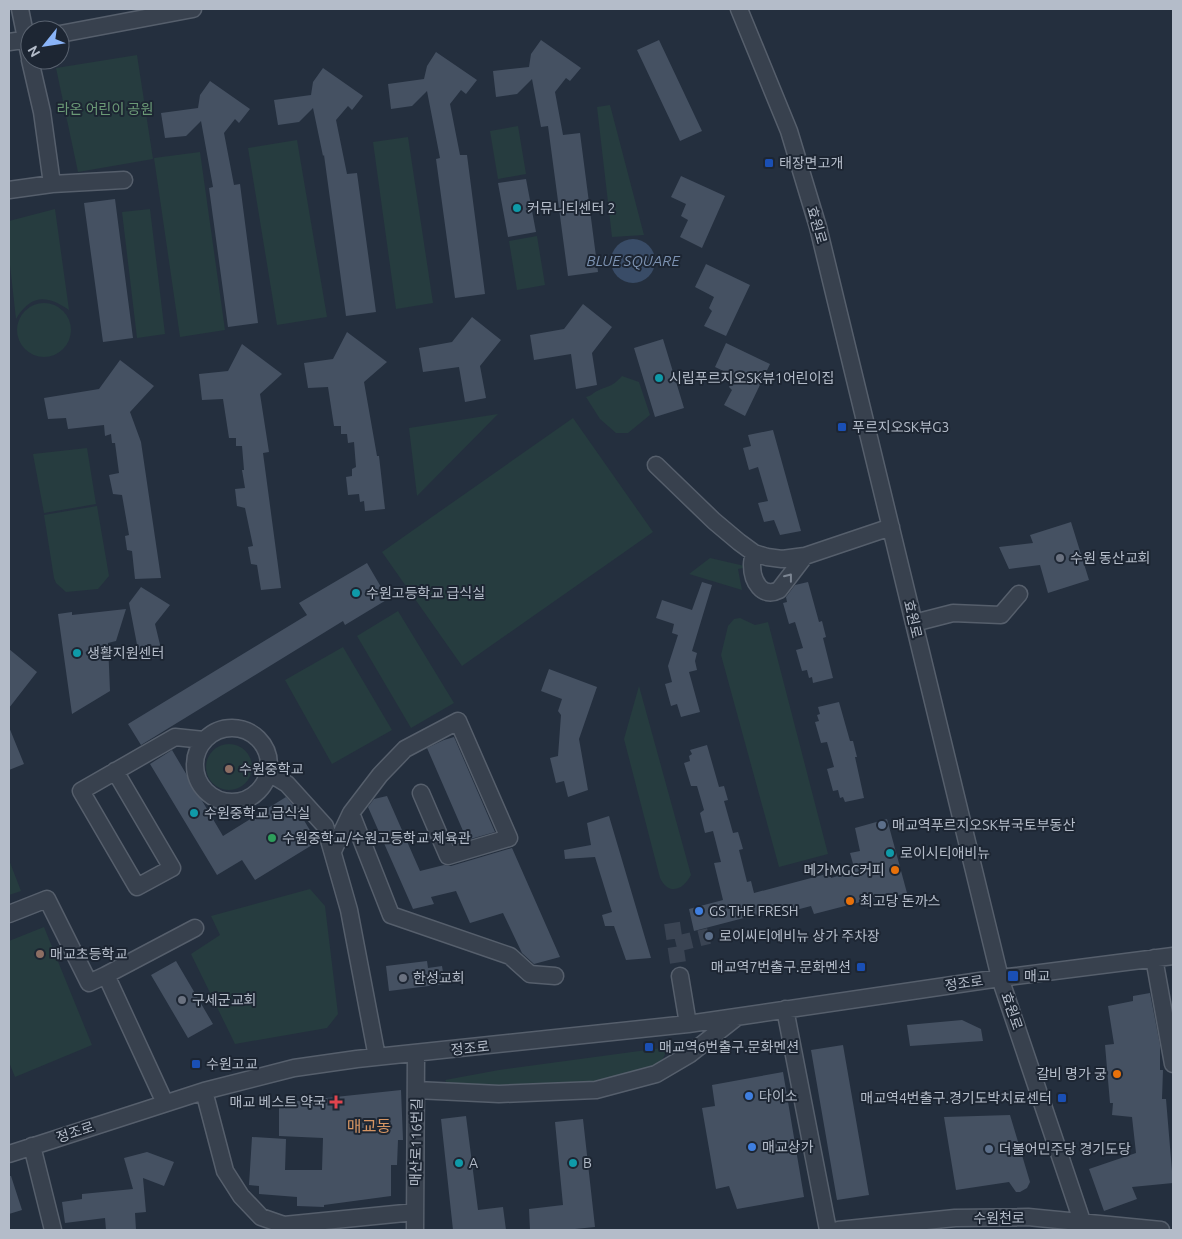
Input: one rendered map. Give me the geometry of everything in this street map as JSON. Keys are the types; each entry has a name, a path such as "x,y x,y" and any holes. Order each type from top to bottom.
{"street":[{"path":"70,32 193,9"},
{"name":"효원로","path":"739,9 789,131 818,227 1000,978 1084,1227"},
{"path":"32,70 42,112 52,184"},
{"path":"9,190 52,184 124,180"},
{"path":"656,465 714,521 754,553 767,557 782,559 806,556 891,527"},
{"path":"754,553 752,566 754,577 758,587 768,593 779,590 806,556"},
{"path":"914,623 954,613 1001,615 1019,594"},
{"path":"333,851 351,813 380,775 405,749 458,721 510,838 448,856 421,793"},
{"path":"225,728 249,731 258,738 266,748 269,773 264,785 256,795 245,801 232,803 220,801 209,795 200,785 195,774 194,762 204,740 214,732 225,728"},
{"path":"115,770 172,868 137,887 81,791 115,770 175,737 204,740"},
{"path":"269,773 287,784 325,826 349,910 377,1058"},
{"path":"351,813 391,915 510,956 530,974 555,976"},
{"path":"9,914 47,899 89,983 196,928"},
{"name":"정조로","path":"9,1154 204,1091 294,1068 688,1024 1000,978 1173,956"},
{"path":"1154,958 1173,1064"},
{"path":"106,974 165,1103"},
{"path":"680,976 688,1024"},
{"path":"785,1009 828,1230"},
{"name":"정조로","path":"416,1090 499,1094 596,1090 656,1074 690,1054 739,1016"},
{"name":"매산로116번길","path":"415,1230 416,1054"},
{"path":"204,1091 225,1171 240,1196 261,1217 284,1225 415,1212"},
{"path":"32,1146 53,1230"},
{"name":"수원천로","path":"838,1230 955,1218 1028,1217 1084,1227 1160,1230"}],"green space":[{"name":"라온 어린이 공원","path":"137,55 153,159 78,172 56,70 70,70 70,66"},
{"path":"610,105 644,235 612,237 597,107"},
{"path":"518,126 526,174 498,179 490,131"},
{"path":"408,137 433,303 396,309 373,142"},
{"path":"297,140 327,317 277,325 248,148"},
{"path":"200,152 225,330 180,337 154,158"},
{"path":"55,209 69,310 47,300 34,301 16,319 9,256 9,221"},
{"path":"150,209 165,334 137,338 122,212"},
{"path":"537,236 545,285 517,290 509,241"},
{"path":"39,303 49,303 59,307 67,315 71,330 67,345 59,353 49,357 39,357 29,353 21,345 17,335 17,325 21,315 29,307"},
{"path":"622,376 639,382 650,415 628,433 616,433 600,419 586,397 613,384"},
{"path":"498,414 417,496 409,428"},
{"path":"573,418 653,532 462,666 382,552"},
{"path":"87,448 96,504 44,513 33,454"},
{"path":"97,506 109,576 98,589 66,592 56,583 54,578 44,515"},
{"path":"710,558 749,567 738,569 742,590 689,574"},
{"path":"398,611 454,703 411,728 357,636"},
{"path":"740,618 755,625 768,622 828,854 779,867 721,655 728,626 734,619"},
{"path":"343,647 392,730 332,764 285,680"},
{"path":"639,686 691,875 684,884 676,889 668,887 660,878 624,739"},
{"path":"229,744 242,748 248,754 252,767 248,780 242,786 229,790 216,786 210,780 206,767 210,754 216,748"},
{"path":"9,860 21,891 9,895"},
{"path":"310,889 325,906 338,1014 327,1028 235,1044 191,954 220,935 211,916"},
{"path":"44,927 92,1045 15,1077 9,1062 9,941"},
{"path":"669,1047 662,1060 642,1073 607,1080 565,1085 450,1087 445,1080 499,1070"}],"water":[{"name":"BLUE SQUARE","path":"629,239 637,239 649,245 655,261 649,277 637,283 629,283 617,277 611,265 611,257 617,245"}],"building":[{"path":"541,40 581,68 570,81 566,78 555,92 563,135 580,133 598,272 568,276 548,126 541,127 532,79 517,94 496,97 493,71 529,67 531,54"},
{"path":"659,40 702,131 680,141 637,50"},
{"path":"436,52 477,80 466,94 461,90 450,104 460,155 467,155 485,294 455,298 436,159 440,158 427,91 412,106 391,109 388,84 424,79 427,66"},
{"path":"323,68 363,96 352,110 348,106 336,120 347,174 357,173 376,312 346,316 324,155 313,108 299,122 278,125 274,100 311,95 313,82"},
{"path":"210,81 250,109 239,123 235,119 224,133 234,185 240,184 258,323 228,327 209,188 213,187 201,121 186,136 165,138 161,113 198,108 200,95"},
{"path":"681,176 725,196 702,248 680,237 688,220 681,216 686,204 671,197"},
{"name":"커뮤니티센터 2","path":"526,179 536,232 508,237 498,183"},
{"path":"115,199 133,338 103,342 84,203"},
{"path":"706,264 750,285 726,336 704,326 712,311 709,308 714,297 695,287"},
{"path":"583,304 612,327 592,353 597,385 576,389 571,354 534,360 530,335 564,329"},
{"path":"472,317 501,340 480,366 486,398 465,402 459,367 423,372 419,348 452,342"},
{"path":"347,332 387,362 364,382 377,456 379,456 385,509 365,511 364,501 360,502 359,494 348,495 346,477 352,476 352,469 356,467 354,442 348,443 347,434 341,434 341,426 334,426 328,387 308,388 304,363 333,359"},
{"name":"시립푸르지오SK뷰1어린이집","path":"663,339 684,408 655,417 634,348"},
{"path":"726,343 770,364 745,416 724,405 732,390 729,387 734,376 715,367"},
{"path":"242,344 282,374 260,394 269,452 263,453 281,588 261,590 257,565 251,564 248,547 253,546 245,508 237,506 235,489 245,488 242,470 244,470 242,446 236,446 236,438 229,438 223,399 202,400 199,374 228,371"},
{"path":"120,360 154,386 130,412 141,442 161,578 135,579 132,551 127,550 125,536 129,535 122,495 113,494 109,475 119,473 115,443 112,443 111,434 105,436 104,425 68,429 66,418 48,419 44,398 99,389"},
{"path":"773,430 801,531 780,535 774,520 764,522 758,503 768,501 758,467 749,470 743,448 751,446 748,435"},
{"name":"수원 동산교회","path":"1071,522 1089,580 1048,593 1040,565 1009,569 999,547 1033,543 1030,535"},
{"path":"367,563 388,599 345,625 343,621 141,745 128,724 307,615 299,603"},
{"path":"702,582 712,585 692,651 697,653 695,661 697,670 689,672 700,712 681,717 677,704 671,706 665,684 672,682 668,666 678,635 672,633 674,624 656,618 662,600 692,610"},
{"path":"808,582 819,622 822,621 826,637 823,638 833,678 813,683 812,677 809,678 807,670 802,671 796,650 803,648 795,622 789,624 783,603 787,602 786,597 795,585"},
{"path":"141,587 170,605 155,624 163,657 140,660 129,603"},
{"path":"126,609 116,641 108,643 110,691 72,714 58,614 72,612 72,615"},
{"path":"9,649 37,672 9,708"},
{"path":"549,669 597,687 579,739 588,790 568,797 564,781 556,783 550,758 558,756 561,715 558,711 562,699 541,691"},
{"path":"839,702 850,741 853,741 864,798 845,802 843,797 840,798 838,790 833,791 827,769 834,767 827,742 821,743 815,722 819,721 817,715 820,714 818,707"},
{"path":"9,727 24,764 9,770"},
{"path":"454,737 495,832 467,840 427,748"},
{"path":"707,745 719,787 724,786 728,800 724,801 733,833 738,832 743,849 739,850 747,882 751,881 754,893 830,873 831,878 855,871 850,853 860,851 855,828 887,819 907,893 876,901 876,898 814,914 811,906 792,911 790,906 694,931 689,909 723,900 714,863 721,862 713,831 705,833 700,813 704,810 697,786 691,786 684,763 690,761 689,756 692,754 690,750"},
{"path":"172,750 223,836 286,797 299,812 317,842 255,880 242,860 217,875 150,764"},
{"path":"387,796 420,871 444,865 451,866 512,848 560,957 534,964 522,953 503,913 470,923 456,891 431,897 434,904 413,909 368,807 374,799"},
{"path":"609,816 651,958 626,960 614,926 605,926 602,915 612,912 595,857 565,859 564,850 591,845 587,823"},
{"name":"구세군교회","path":"176,961 213,1024 188,1038 151,975"},
{"path":"427,961 428,968 442,966 445,984 389,991 386,966"},
{"path":"1150,993 1160,1045 1160,1070 1163,1070 1162,1099 1166,1099 1173,1183 1132,1187 1137,1199 1104,1211 1089,1169 1136,1153 1132,1117 1112,1115 1113,1103 1110,1103 1105,1045 1114,1044 1108,1006 1133,1001 1133,996"},
{"path":"962,1020 981,1029 983,1041 910,1046 907,1025"},
{"path":"843,1045 869,1195 837,1200 811,1050"},
{"name":"매교상가","path":"783,1072 804,1197 737,1209 729,1186 716,1189 702,1108 715,1106 712,1085"},
{"path":"401,1090 403,1140 398,1140 397,1165 391,1165 391,1196 324,1205 324,1207 297,1206 297,1197 259,1194 259,1186 249,1185 252,1137 286,1139 285,1170 322,1170 323,1138 279,1136 279,1103"},
{"path":"1010,1115 1030,1182 1027,1188 1016,1192 1009,1182 956,1190 944,1117"},
{"name":"A","path":"466,1116 478,1210 503,1207 506,1230 453,1230 441,1119"},
{"name":"B","path":"583,1119 595,1227 565,1230 530,1230 529,1209 563,1205 555,1122"},
{"path":"147,1152 174,1162 164,1186 143,1178 146,1212 135,1213 136,1230 106,1230 105,1218 65,1223 62,1202 82,1199 82,1194 133,1189 124,1158"},
{"path":"9,1176 11,1176 22,1210 9,1214"}],"tunnel":[{"path":"672,923 680,976"},
{"path":"676,944 709,936"}],"place":[{"name":"태장면고개","path":"769,163"},
{"name":"커뮤니티센터 2","path":"517,208"},
{"name":"시립푸르지오SK뷰1어린이집","path":"659,378"},
{"name":"푸르지오SK뷰G3","path":"842,427"},
{"name":"수원 동산교회","path":"1060,558"},
{"name":"수원고등학교 급식실","path":"356,593"},
{"name":"생활지원센터","path":"77,653"},
{"name":"수원중학교","path":"229,769"},
{"name":"수원중학교 급식실","path":"194,813"},
{"name":"매교역푸르지오SK뷰국토부동산","path":"882,825"},
{"name":"수원중학교/수원고등학교 체육관","path":"272,838"},
{"name":"로이시티애비뉴","path":"890,853"},
{"name":"메가MGC커피","path":"895,870"},
{"name":"최고당 돈까스","path":"850,901"},
{"name":"GS THE FRESH","path":"699,911"},
{"name":"로이씨티에비뉴 상가 주차장","path":"709,936"},
{"name":"매교초등학교","path":"40,954"},
{"name":"매교역7번출구.문화멘션","path":"861,967"},
{"name":"매교","path":"1013,976"},
{"name":"한성교회","path":"403,978"},
{"name":"구세군교회","path":"182,1000"},
{"name":"매교역6번출구.문화멘션","path":"649,1047"},
{"name":"수원고교","path":"196,1064"},
{"name":"갈비 명가 궁","path":"1117,1074"},
{"name":"다이소","path":"749,1096"},
{"name":"매교역4번출구.경기도박치료센터","path":"1062,1098"},
{"name":"매교 베스트 약국","path":"336,1102"},
{"name":"매교상가","path":"752,1147"},
{"name":"더불어민주당 경기도당","path":"989,1149"},
{"name":"A","path":"459,1163"},
{"name":"B","path":"573,1163"}],"district":[{"name":"매교동","path":"369,1126"}]}
